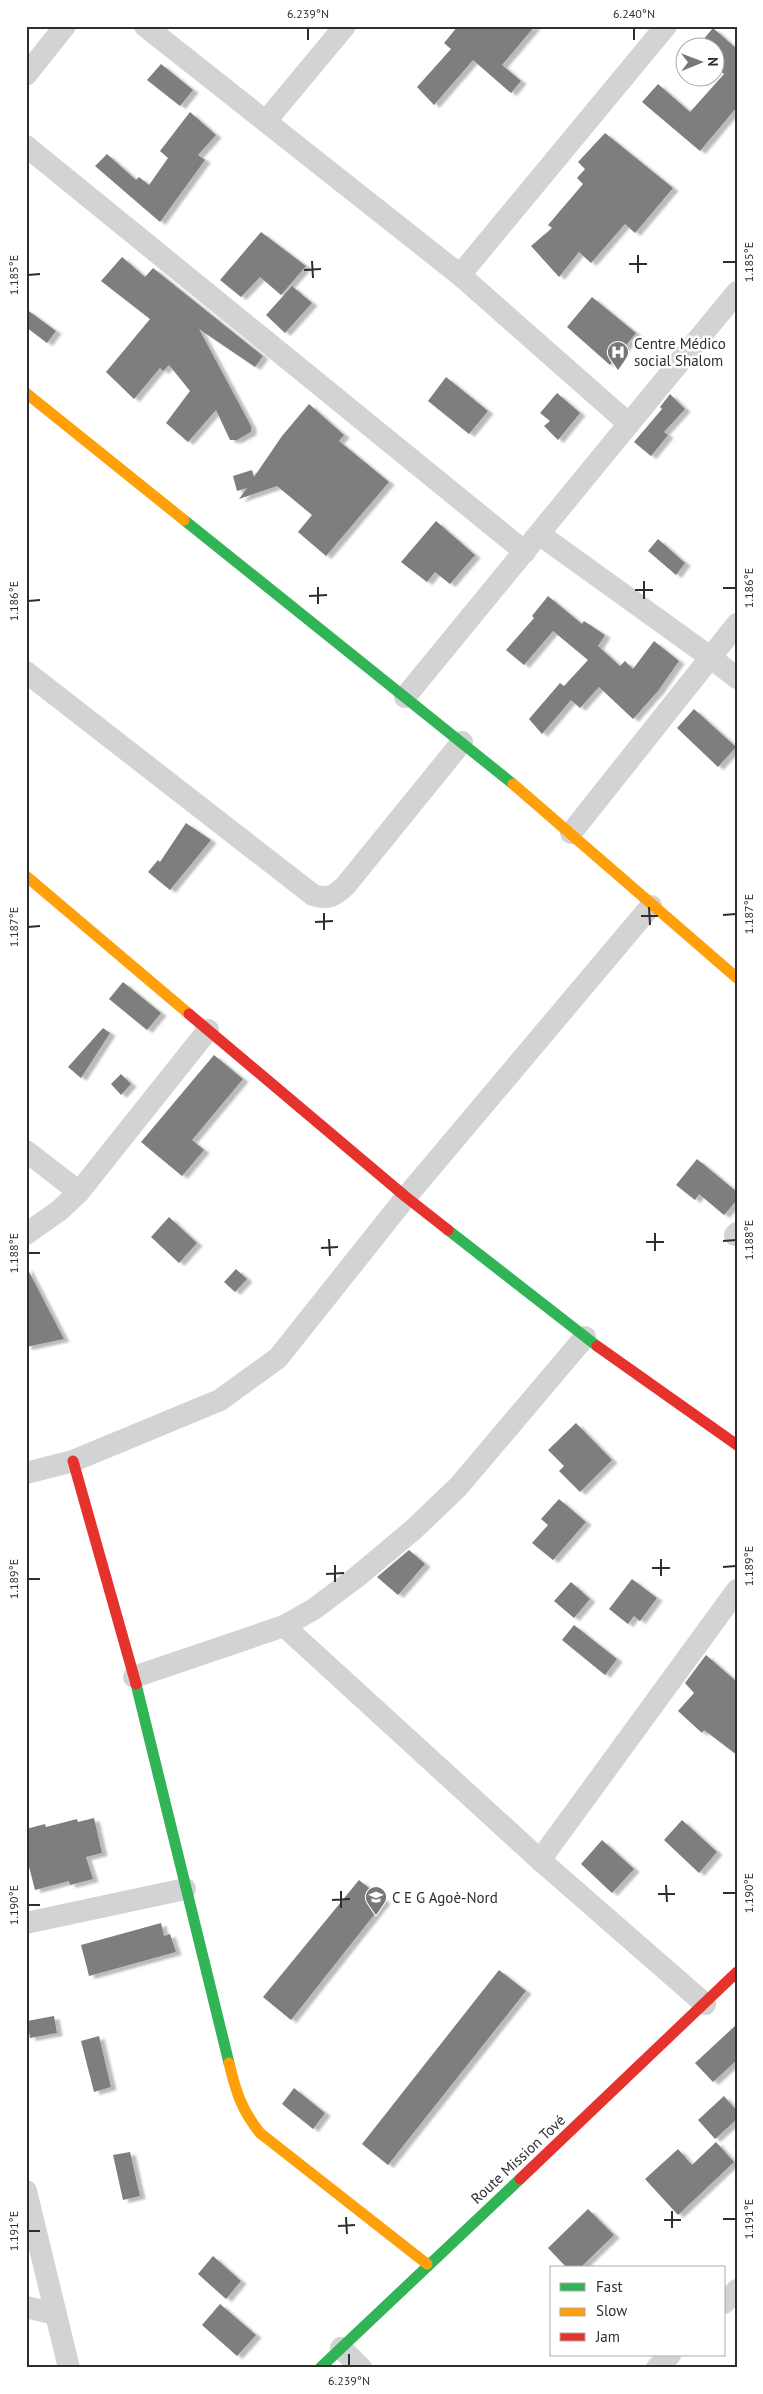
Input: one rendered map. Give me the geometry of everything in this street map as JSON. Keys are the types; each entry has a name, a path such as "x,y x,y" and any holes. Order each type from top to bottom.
{"street":[{"path":"26,75 65,26"},
{"path":"145,26 460,275 629,424"},
{"path":"266,121 345,26"},
{"path":"460,275 666,26"},
{"path":"26,146 524,552"},
{"path":"405,697 737,292"},
{"path":"26,394 462,742 571,833 651,906 737,978"},
{"path":"539,534 710,656 737,678"},
{"path":"571,833 737,624"},
{"path":"26,672 313,895 324,899 336,896 346,885 462,742"},
{"path":"26,876 406,1197 585,1337 737,1446"},
{"path":"26,1473 73,1461 220,1400 278,1358 406,1197 651,906"},
{"path":"26,1234 60,1210 79,1192 208,1030"},
{"path":"26,1151 79,1192"},
{"path":"134,1677 284,1626 314,1609 358,1576 413,1530 452,1493 585,1337"},
{"path":"73,1461 134,1677 238,2100 247,2117 260,2133 427,2264"},
{"path":"540,1860 737,1590"},
{"path":"284,1626 540,1860 705,2004"},
{"path":"26,1923 185,1889"},
{"name":"Route Mission Tové","path":"320,2368 427,2264 737,1972"},
{"path":"26,2191 30,2224 69,2368"},
{"path":"726,2301 737,2290"},
{"path":"26,2307 55,2314"},
{"path":"340,2348 361,2368"},
{"path":"657,2368 669,2356"}],"building":[{"path":"458,26 535,26 502,65 521,81 511,93 473,60 434,105 417,87 451,49 444,43"},
{"path":"713,28 724,38 704,38"},
{"path":"726,39 737,49 737,107 700,151 642,102 658,84 690,112 711,88 726,88"},
{"path":"161,64 193,90 180,106 147,80"},
{"path":"190,112 216,135 198,155 205,160 160,222 95,166 107,154 136,180 139,177 149,185 168,158 160,151"},
{"path":"605,133 673,188 635,233 625,224 591,263 579,252 559,277 531,246 552,228 548,225 583,184 577,178 585,169 578,162"},
{"path":"261,232 306,266 281,295 260,277 241,297 220,280"},
{"path":"122,257 145,277 153,268 263,356 255,367 199,329 251,426 251,432 237,440 230,440 216,410 188,442 166,423 190,391 169,365 163,371 160,368 134,399 106,372 150,319 101,281"},
{"path":"292,286 312,303 285,333 266,315"},
{"path":"592,297 636,333 610,365 567,327"},
{"path":"26,309 56,331 47,343 26,327"},
{"path":"446,377 488,411 469,434 428,401"},
{"path":"557,393 580,413 558,440 544,426 550,421 540,413"},
{"path":"670,394 685,409 664,432 668,435 651,456 634,442 662,409 660,407"},
{"path":"309,404 344,435 339,441 389,482 326,556 298,532 312,515 277,486 239,499 247,488 237,491 233,476 252,470 254,477 282,436"},
{"path":"436,521 475,555 450,584 435,572 427,582 401,562"},
{"path":"658,539 685,563 676,575 648,551"},
{"path":"548,596 582,624 584,621 605,635 598,646 620,666 625,661 633,669 654,641 679,661 658,691 633,719 599,687 580,708 571,700 542,734 529,719 560,683 564,686 588,660 553,631 524,665 506,650 534,618 532,616"},
{"path":"694,709 736,747 718,767 677,728"},
{"path":"186,823 211,840 170,890 148,872 158,860 160,862"},
{"path":"123,982 161,1013 147,1030 109,999"},
{"path":"103,1028 110,1033 81,1078 68,1067"},
{"path":"214,1055 243,1079 192,1140 204,1150 182,1176 141,1142"},
{"path":"121,1074 131,1084 121,1095 111,1084"},
{"path":"697,1159 737,1192 737,1200 724,1215 699,1194 695,1200 676,1185"},
{"path":"169,1217 197,1243 179,1263 151,1237"},
{"path":"26,1266 64,1339 26,1347"},
{"path":"236,1269 247,1279 235,1292 224,1282"},
{"path":"576,1423 612,1460 580,1492 559,1471 564,1466 548,1450"},
{"path":"559,1499 586,1522 553,1560 532,1543 548,1525 541,1519"},
{"path":"409,1550 425,1564 398,1595 377,1577"},
{"path":"632,1579 657,1598 640,1621 634,1616 628,1624 609,1609"},
{"path":"571,1582 590,1599 574,1618 554,1601"},
{"path":"574,1625 617,1659 605,1675 562,1640"},
{"path":"706,1655 737,1682 737,1755 704,1730 702,1733 678,1711 694,1693 685,1683"},
{"path":"94,1818 102,1853 86,1857 93,1879 70,1885 69,1881 35,1890 26,1855 26,1829 45,1824 46,1827 77,1819 78,1822"},
{"path":"682,1820 717,1852 699,1873 664,1840"},
{"path":"602,1840 634,1869 612,1893 581,1864"},
{"path":"359,1880 385,1901 291,2020 263,1997"},
{"path":"161,1923 164,1936 170,1934 176,1952 89,1976 81,1945"},
{"path":"499,1970 526,1991 388,2165 362,2144"},
{"path":"54,2016 57,2033 30,2038 27,2021"},
{"path":"737,2024 737,2060 713,2082 695,2063"},
{"path":"99,2036 111,2087 94,2092 81,2041"},
{"path":"294,2088 325,2113 313,2129 282,2104"},
{"path":"724,2096 737,2111 737,2119 715,2139 698,2120"},
{"path":"716,2142 734,2162 678,2215 645,2179 678,2149 692,2165"},
{"path":"130,2152 140,2196 123,2200 113,2155"},
{"path":"588,2209 614,2235 582,2266 565,2266 548,2248"},
{"path":"213,2256 241,2281 226,2299 198,2274"},
{"path":"220,2304 256,2335 237,2356 202,2325"}],"traffic: fast":[{"path":"184,520 513,784"},
{"path":"448,1230 597,1346"},
{"path":"136,1684 229,2063"},
{"path":"320,2368 520,2179"}],"traffic: slow":[{"path":"26,393 184,520"},
{"path":"513,784 737,978"},
{"path":"26,876 189,1014"},
{"path":"229,2063 240,2100 260,2133 427,2264"}],"traffic: jam":[{"path":"189,1014 406,1197 448,1230"},
{"path":"597,1346 737,1445"},
{"path":"73,1461 136,1684"},
{"path":"520,2179 737,1972"}],"place":[{"name":"Centre Médico social Shalom","path":"618,371"},
{"name":"C E G Agoè-Nord","path":"376,1916"}]}
